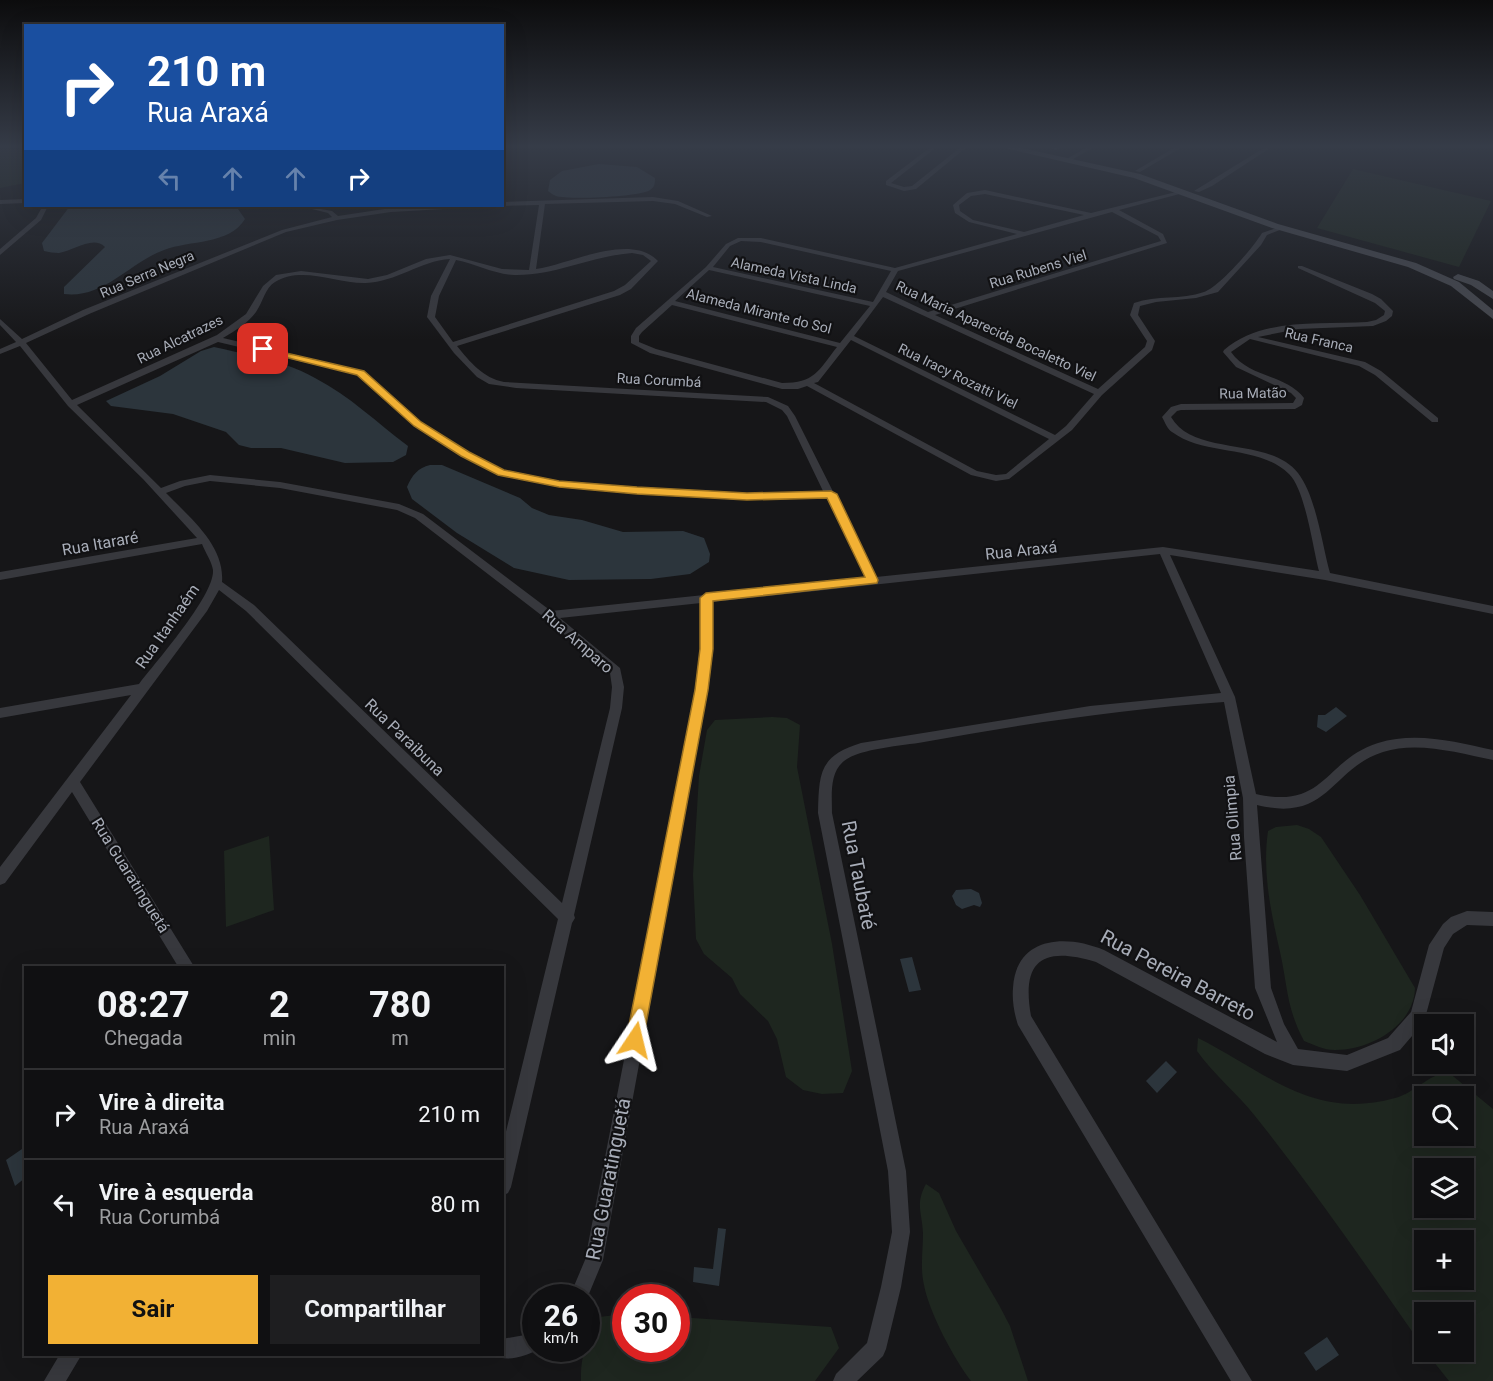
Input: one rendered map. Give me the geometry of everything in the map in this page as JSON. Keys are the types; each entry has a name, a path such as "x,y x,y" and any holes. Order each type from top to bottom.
{"main road":[{"path":"1234,210 1282,228 1370,252 1437,275 1470,295 1493,316"},
{"path":"1246,210 1273,221 1414,261 1487,289 1493,296"},
{"path":"1451,276 1493,304"}],"street":[{"path":"0,254 39,219 43,210"},
{"path":"324,210 337,218"},
{"name":"Rua Serra Negra","path":"0,352 20,341 263,239 308,224 388,210"},
{"path":"532,272 541,210"},
{"path":"694,210 709,216"},
{"path":"957,210 971,221 1023,234"},
{"path":"1074,210 1091,214"},
{"path":"1106,210 895,270 746,238 735,241 639,330 635,336 635,343 653,351 782,386 812,382 983,477 1008,476 1070,428 1099,393 1151,344 1134,315 1137,305 1156,298 1206,294 1215,290 1258,244 1264,234 1282,228"},
{"name":"Rua Rubens Viel","path":"926,315 1165,242 1161,235 1115,210"},
{"name":"Rua Alcatrazes","path":"71,404 217,339 245,320 253,310 264,286 278,277 309,272 368,281 389,277 424,260 454,257 508,273 532,272 559,268 617,250 638,251 652,257 655,261 628,287 617,293 452,345"},
{"name":"Rua Corumbá","path":"454,257 430,310 431,318 481,377 503,385 768,400 786,408 872,580"},
{"name":"Rua Matão","path":"1300,267 1378,301 1385,306 1388,316 1376,323 1283,330 1249,337 1232,346 1227,352 1231,360 1294,391 1300,398 1299,403 1287,407 1181,407 1169,413 1167,423 1186,437 1265,456 1293,471 1301,480 1325,576"},
{"name":"Alameda Vista Linda","path":"708,268 875,305"},
{"path":"812,382 875,305 895,270"},
{"name":"Rua Maria Aparecida Bocaletto Viel","path":"881,293 1099,393"},
{"name":"Alameda Mirante do Sol","path":"670,302 841,346"},
{"name":"Rua Itanhaém","path":"0,321 20,341 71,404 205,540 218,569 216,584 203,609 0,878"},
{"name":"Rua Iracy Rozatti Viel","path":"849,336 1056,439"},
{"name":"Rua Franca","path":"1249,337 1362,364 1378,373 1435,420"},
{"path":"217,339 361,373 417,424 465,454 501,472 559,484 637,491 747,497 831,494"},
{"name":"Rua Amparo","path":"159,492 183,483 210,478 280,485 399,507 419,516 549,615 616,671 618,687 616,708 568,918 504,1179"},
{"name":"Rua Itararé","path":"0,576 205,540"},
{"name":"Rua Araxá","path":"549,615 1163,550 1325,576 1493,610"},
{"name":"Rua Olimpia","path":"1163,550 1230,697 1250,798 1263,988 1278,1028 1293,1057"},
{"name":"Rua Paraibuna","path":"216,584 250,608 568,918"},
{"name":"Rua Guaratinguetá","path":"584,1284 594,1260 702,690 707,649 706,598"},
{"path":"0,713 144,688"},
{"name":"Rua Taubaté","path":"843,1381 876,1349 901,1232 897,1171 825,813 828,773 832,764 838,756 861,748 1038,717 1178,700 1230,697"},
{"path":"1250,798 1281,804 1301,802 1324,790 1360,756 1380,747 1400,743 1449,747 1493,755"},
{"name":"Rua Guaratinguetá","path":"73,782 187,966"},
{"name":"Rua Pereira Barreto","path":"1242,1381 1024,1020 1018,998 1020,979 1028,963 1042,952 1059,946 1079,947 1099,955 1271,1048 1293,1057 1347,1063 1394,1044 1418,1016 1437,945 1448,928 1467,918 1493,919"},
{"path":"504,1349 522,1346"},
{"path":"54,1381 71,1356"}],"shaded area":[{"path":"67,210 239,210 245,219 238,227 219,238 164,250 104,285 78,294 64,294 64,287 105,247 89,243 59,253 44,251 42,243"},
{"path":"1328,210 1486,210 1459,267 1317,228"},
{"path":"214,347 279,363 328,385 352,401 408,446 406,455 393,462 345,463 281,448 251,448 239,445 226,432 173,414 111,406 106,401 160,376 201,351"},
{"path":"430,465 442,465 520,498 532,508 549,515 582,520 623,532 683,531 704,538 710,554 709,562 690,574 651,579 569,580 514,568 457,533 412,499 407,487 409,483 419,470"},
{"path":"1336,707 1347,716 1326,732 1317,727 1318,715 1325,715"},
{"path":"787,718 800,725 797,767 832,944 852,1071 843,1093 822,1094 803,1090 786,1077 777,1039 768,1021 740,994 732,978 704,954 696,939 693,875 699,776 707,730 715,720"},
{"path":"1297,825 1321,837 1360,895 1415,988 1413,1002 1407,1014 1398,1024 1388,1033 1362,1046 1331,1050 1304,1041 1294,1018 1268,892 1266,847 1268,831 1276,827"},
{"path":"269,836 274,910 226,927 224,851"},
{"path":"971,889 979,893 982,903 980,907 974,905 962,909 956,905 952,896 956,890"},
{"path":"912,957 921,990 909,992 900,959"},
{"path":"1198,1038 1269,1078 1315,1098 1339,1103 1366,1103 1402,1096 1414,1089 1414,1146 1474,1146 1474,1093 1493,1109 1493,1381 1449,1381 1434,1362 1474,1362 1474,1302 1414,1302 1414,1334 1277,1144 1197,1051"},
{"path":"1166,1061 1177,1072 1157,1093 1146,1081"},
{"path":"1441,1074 1450,1074 1465,1086 1419,1086"},
{"path":"22,1149 24,1179 15,1186 6,1160"},
{"path":"926,1184 939,1193 956,1231 1010,1326 1028,1381 971,1381 943,1335 931,1308 923,1279 923,1233 920,1203"},
{"path":"718,1228 726,1229 719,1286 693,1282 694,1267 713,1269"},
{"path":"612,1316 612,1362 690,1362 690,1318 831,1327 839,1348 815,1381 581,1381 582,1362 600,1362 600,1317"},
{"path":"1327,1337 1339,1355 1316,1371 1304,1353"}],"route":[{"path":"263,349 361,373 417,424 465,454 501,472 559,484 637,491 747,497 831,494 872,580 706,598 707,649 702,690 635,1040"}]}
